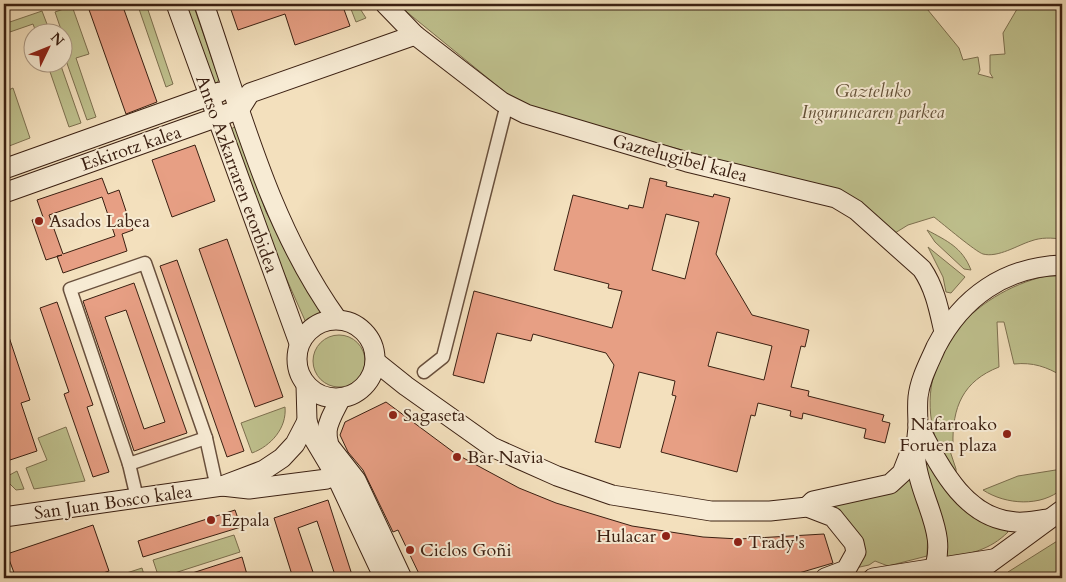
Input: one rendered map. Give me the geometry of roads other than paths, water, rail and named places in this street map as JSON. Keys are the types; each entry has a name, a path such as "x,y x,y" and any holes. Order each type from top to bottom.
{"main road":[{"name":"Antso Azkarraren etorbidea","path":"176,4 299,343"},
{"name":"Antso Azkarraren etorbidea","path":"204,4 241,97 277,213 315,288 337,319"},
{"name":"Gaztelugibel kalea","path":"385,4 415,35 507,104 526,114 687,162 836,198 856,210 922,268 930,279 944,332"},
{"name":"Eskirotz kalea","path":"4,169 209,96 241,97 415,35"},
{"name":"Eskirotz kalea","path":"4,193 217,118 241,97"},
{"path":"932,574 938,539 935,521 916,461 918,397 926,368 944,332 966,303 996,281 1030,268 1062,265"},
{"path":"306,385 324,397 341,398 357,393 369,381 376,362 374,348 370,339 356,325 337,319 317,324 306,333 299,343 297,365 306,385 307,421 322,444 391,578"},
{"path":"376,362 406,386 492,447 566,480 612,495 712,511 770,511 807,507 832,518 854,543 856,552 846,570 825,578"},
{"path":"341,398 326,426 322,444 327,479 375,578"},
{"name":"San Juan Bosco kalea","path":"220,487 264,470 282,458 295,444 307,421"},
{"path":"807,507 813,502 890,484 902,473 910,457 918,424"},
{"path":"918,424 951,484 972,503 990,514 1016,522 1055,515"},
{"path":"322,444 384,578"},
{"path":"322,444 356,480 402,578"},
{"name":"San Juan Bosco kalea","path":"4,517 220,487 249,490 327,479"},
{"path":"970,578 993,559 1055,515"},
{"path":"881,578 932,574 993,559"}],"street":[{"path":"424,372 444,356 507,104"},
{"path":"137,498 129,464 70,289 145,263 206,438 220,487"},
{"path":"129,464 206,438"}],"place":[{"name":"Asados Labea","path":"39,221"},
{"name":"Sagaseta","path":"393,415"},
{"name":"Nafarroako Foruen plaza","path":"1007,434"},
{"name":"Bar Navia","path":"457,457"},
{"name":"Ezpala","path":"211,520"},
{"name":"Hulacar","path":"666,536"},
{"name":"Trady's","path":"738,542"},
{"name":"Ciclos Goñi","path":"410,550"}],"park label":[{"name":"Gazteluko Ingurunearen parkea","path":"873,101"}]}
